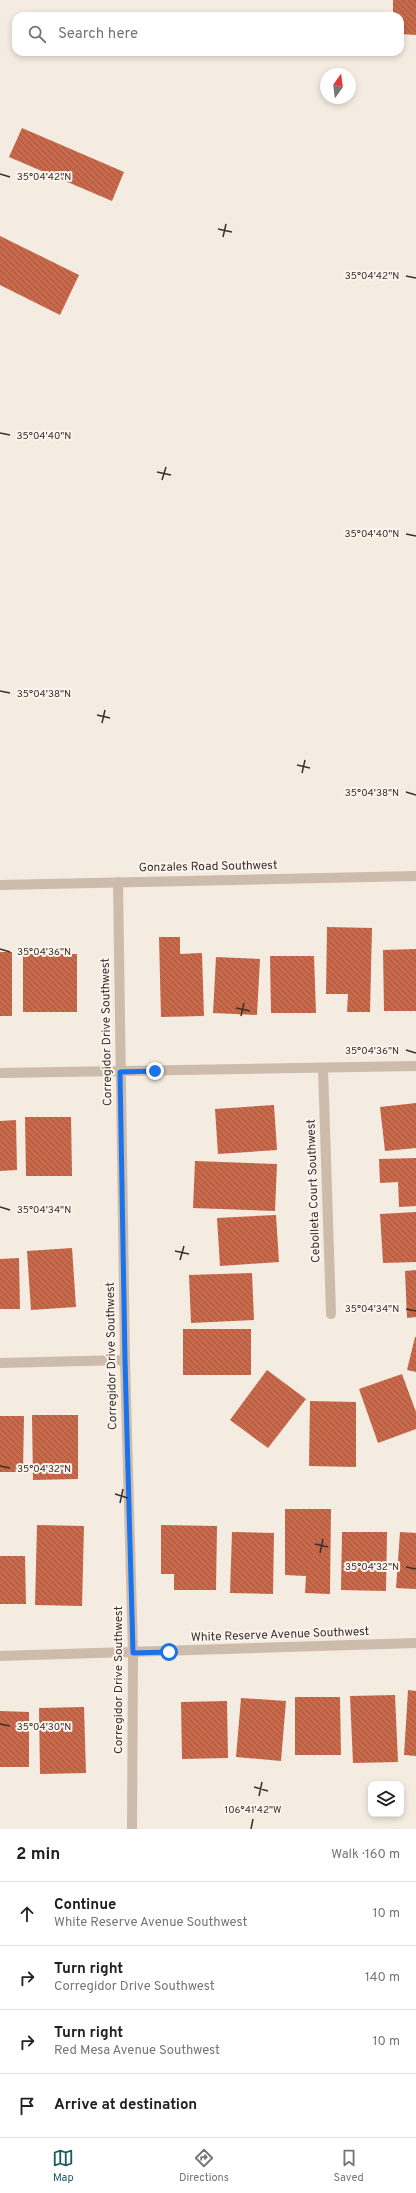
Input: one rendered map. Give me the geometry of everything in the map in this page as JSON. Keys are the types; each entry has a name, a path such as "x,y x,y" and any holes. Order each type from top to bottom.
{"street":[{"name":"Gonzales Road Southwest","path":"0,884 416,876"},
{"name":"Corregidor Drive Southwest","path":"118,882 125,1360 133,1653 132,1829"},
{"path":"0,1073 416,1066"},
{"name":"Cebolleta Court Southwest","path":"323,1068 331,1314"},
{"path":"0,1362 125,1360"},
{"name":"White Reserve Avenue Southwest","path":"0,1656 416,1643"}],"building":[{"path":"393,0 416,0 416,35 404,34 404,12 393,12"},
{"path":"22,128 124,172 112,201 9,157"},
{"path":"0,236 79,275 60,315 0,285"},
{"path":"327,927 372,928 370,1012 347,1012 348,994 326,994"},
{"path":"159,937 180,937 180,954 202,953 204,1016 161,1017"},
{"path":"416,949 416,1011 384,1011 383,950"},
{"path":"0,952 12,952 12,1016 0,1016"},
{"path":"23,954 77,954 77,1012 23,1012"},
{"path":"270,956 314,956 316,1013 271,1013"},
{"path":"216,957 260,959 257,1015 213,1013"},
{"path":"416,1103 416,1148 385,1151 380,1107"},
{"path":"274,1105 277,1150 218,1154 215,1109"},
{"path":"25,1117 71,1117 72,1176 26,1176"},
{"path":"16,1120 17,1170 0,1171 0,1121"},
{"path":"416,1158 416,1206 399,1207 398,1182 380,1183 379,1159"},
{"path":"195,1161 277,1164 275,1211 193,1208"},
{"path":"416,1212 416,1262 383,1263 380,1214"},
{"path":"276,1215 279,1262 220,1266 217,1218"},
{"path":"72,1248 76,1307 31,1310 27,1251"},
{"path":"19,1258 20,1309 0,1309 0,1259"},
{"path":"416,1270 416,1317 407,1318 405,1271"},
{"path":"252,1273 254,1320 191,1323 189,1275"},
{"path":"183,1329 251,1329 251,1375 183,1375"},
{"path":"416,1337 416,1372 407,1370"},
{"path":"267,1370 306,1399 268,1448 230,1420"},
{"path":"402,1374 416,1412 416,1429 378,1443 359,1389"},
{"path":"310,1401 356,1402 356,1467 309,1466"},
{"path":"32,1415 78,1415 78,1479 33,1480"},
{"path":"0,1416 24,1416 23,1472 0,1472"},
{"path":"285,1509 331,1509 330,1594 305,1593 306,1576 285,1575"},
{"path":"37,1525 84,1526 82,1606 35,1605"},
{"path":"161,1525 217,1526 216,1590 174,1590 174,1574 161,1574"},
{"path":"232,1532 274,1533 273,1594 230,1593"},
{"path":"342,1532 387,1532 386,1591 341,1590"},
{"path":"400,1532 416,1533 416,1589 396,1588"},
{"path":"0,1556 25,1556 26,1604 0,1604"},
{"path":"408,1690 416,1691 416,1756 404,1755"},
{"path":"395,1695 398,1762 353,1763 350,1696"},
{"path":"295,1697 340,1697 341,1755 295,1755"},
{"path":"241,1698 286,1701 281,1761 236,1757"},
{"path":"227,1701 228,1758 182,1759 181,1702"},
{"path":"84,1707 86,1773 40,1774 39,1708"},
{"path":"0,1711 29,1712 29,1767 0,1767"}],"route":[{"path":"155,1071 120,1072 125,1360 133,1653 169,1652"}]}
